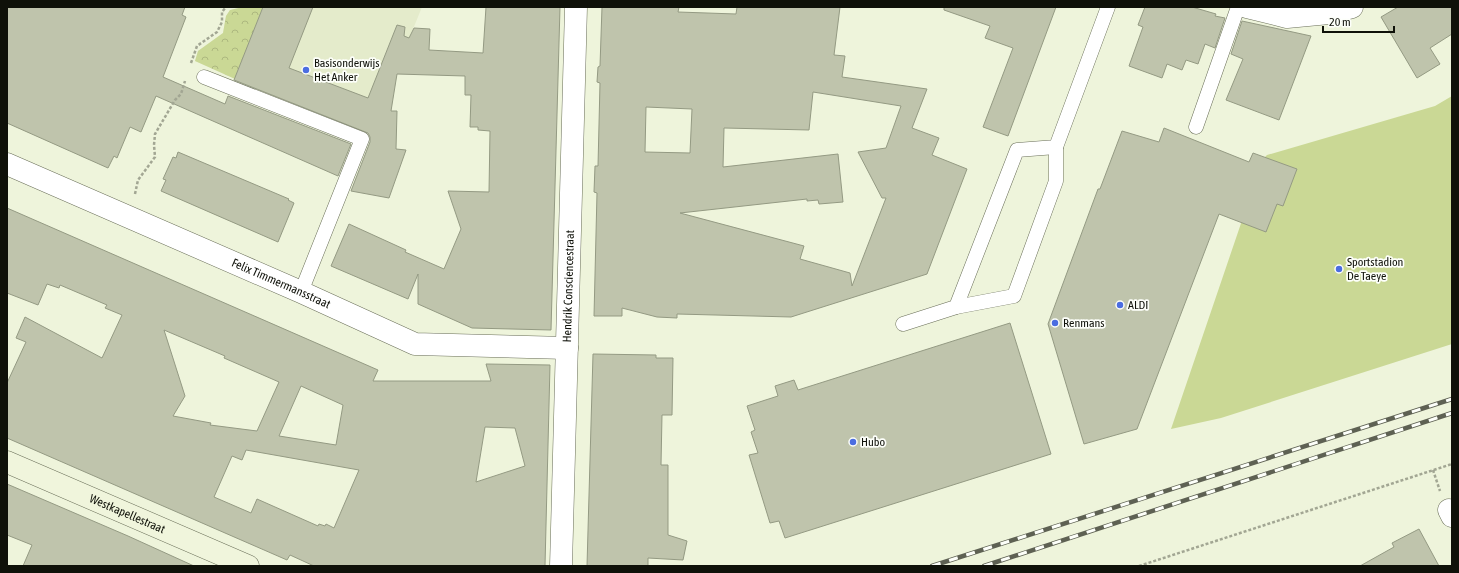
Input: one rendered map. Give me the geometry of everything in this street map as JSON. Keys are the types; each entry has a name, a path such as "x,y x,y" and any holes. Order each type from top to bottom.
{"street":[{"name":"Hendrik Consciencestraat","path":"561,566 576,7"},
{"path":"1247,7 1287,17 1329,13 1352,7"},
{"name":"Felix Timmermansstraat","path":"7,164 301,292 415,344 567,348"},
{"name":"Westkapellestraat","path":"7,462 248,566"}],"lane":[{"path":"903,324 956,307 1014,296 1056,181 1056,147 1108,7"},
{"path":"1196,127 1238,7"},
{"path":"204,77 362,139 301,292"},
{"path":"956,307 1017,150 1056,147"}],"path":[{"path":"189,69 197,46 217,32 222,22 222,12 226,7"},
{"path":"126,216 135,198 138,180 155,157 155,134 175,100 181,94 187,75"},
{"path":"1139,566 1452,464"}],"shaded area":[{"name":"Basisonderwijs Het Anker","path":"243,7 422,7 371,132 195,61 198,51 223,33 226,16 230,10"}],"green space":[{"path":"243,7 263,7 235,79 195,61 198,51 223,33 226,16 230,10"},
{"name":"Sportstadion De Taeye","path":"1452,96 1452,344 1221,418 1171,429 1265,157 1267,155 1435,106"}],"building":[{"path":"7,7 185,7 182,15 186,17 163,77 225,104 228,96 351,144 338,176 156,96 141,132 130,127 117,158 114,156 108,168 7,123"},
{"path":"263,7 313,7 289,68 368,98 397,25 405,27 404,36 409,38 414,28 430,29 429,50 483,53 486,7 560,7 551,330 472,328 418,304 418,274 408,299 331,266 349,224 406,250 405,252 444,269 461,229 448,191 489,192 490,131 478,130 478,127 470,127 471,95 465,95 465,76 397,74 391,111 397,111 396,149 406,150 389,198 351,191 370,142 368,133 234,80"},
{"path":"602,7 679,7 678,12 736,14 737,7 840,7 834,55 845,56 842,77 927,89 912,128 939,138 932,155 967,169 927,274 791,317 677,314 677,318 657,317 622,308 622,316 594,316 597,193 594,192 595,166 598,166 600,83 597,82 598,67 600,66","holes":["813,92 901,106 886,148 858,152 882,198 886,198 852,286 850,273 800,259 804,246 680,213 807,199 807,201 818,200 819,204 843,202 838,154 723,167 724,128 809,130","646,107 692,109 690,153 645,152"]},
{"path":"944,7 1056,7 1008,136 983,127 1013,48 985,38 990,26 944,10"},
{"path":"1145,7 1192,7 1216,14 1215,16 1225,18 1215,48 1205,44 1198,64 1186,60 1182,70 1167,64 1162,78 1129,66 1143,27 1138,25"},
{"path":"1398,7 1452,7 1452,34 1430,48 1440,64 1417,78 1381,17"},
{"path":"1242,21 1311,36 1279,120 1226,100 1243,59 1231,54"},
{"path":"1164,128 1249,162 1253,153 1297,169 1283,206 1277,204 1266,232 1219,214 1137,429 1084,444 1048,324 1098,189 1100,189 1122,131 1159,142"},
{"path":"178,152 289,199 288,200 294,203 278,242 161,191 166,180 163,179 173,157 176,158"},
{"path":"7,208 378,370 373,381 491,381 486,364 550,365 545,566 314,566 290,555 287,560 7,438 7,383 26,342 16,338 25,317 102,358 122,315 105,308 107,305 60,285 59,288 47,284 38,305 7,293","holes":["164,330 225,356 224,358 279,382 257,431 210,425 211,423 173,416 185,396","301,386 343,405 336,445 279,436","485,427 515,428 525,466 476,482","246,450 359,470 334,528 326,524 325,526 319,524 318,526 257,499 251,513 214,497 232,456 242,460"]},
{"name":"Hubo","path":"1010,323 1051,454 785,538 779,521 770,523 749,455 758,453 751,432 755,430 747,406 778,396 775,386 794,380 798,390"},
{"path":"593,354 656,355 656,358 673,358 672,415 662,415 661,465 668,465 668,535 687,541 683,560 648,558 648,566 587,566"},
{"path":"7,484 194,566 23,566 32,545 7,535"},
{"path":"1419,529 1439,566 1360,566 1394,547 1392,543"}],"railway":[{"path":"932,566 1452,399"},
{"path":"984,566 1452,413"}],"place":[{"name":"Basisonderwijs Het Anker","path":"306,70"},
{"name":"Sportstadion De Taeye","path":"1339,269"},
{"name":"ALDI","path":"1120,305"},
{"name":"Renmans","path":"1055,323"},
{"name":"Hubo","path":"853,442"}]}
